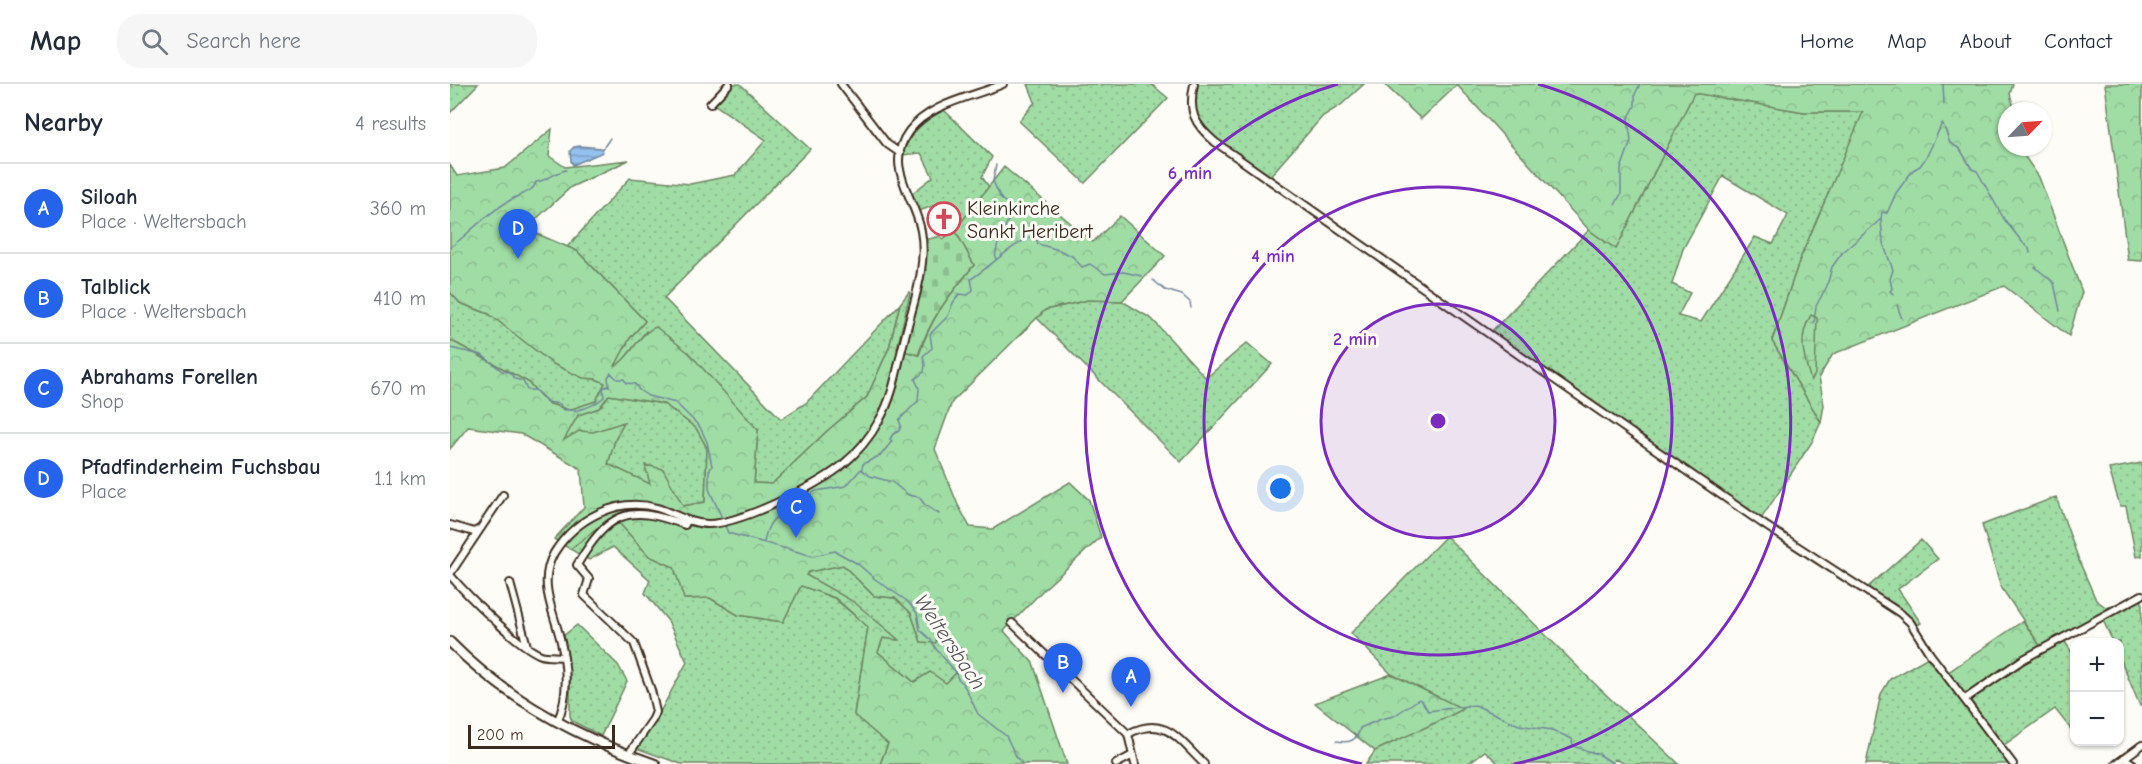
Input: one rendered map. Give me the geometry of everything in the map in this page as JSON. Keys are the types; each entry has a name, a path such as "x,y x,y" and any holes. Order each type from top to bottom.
{"main road":[{"path":"450,642 504,688 557,722 628,755 655,764"}],"street":[{"path":"710,104 729,84"},
{"path":"841,84 887,144 900,153"},
{"path":"557,722 565,703 564,657 547,597 545,581 552,556 564,540 585,521 603,511 623,505 648,506 702,524 719,524 739,519 814,483 839,467 863,445 881,418 891,395 916,293 922,256 922,237 917,215 899,172 900,153 908,132 924,117 1003,84"},
{"path":"1194,84 1191,105 1195,119 1202,130 1215,142 1529,362 1819,562 1884,601 1910,622 1930,654 2013,764"},
{"path":"503,495 450,575 528,648 542,656 564,657"},
{"path":"628,755 650,725 656,712 651,690 634,643 584,595 589,579 577,565 598,534 612,520 628,514 642,513 685,525 687,520"},
{"path":"450,525 474,532 482,528"},
{"path":"510,583 528,648"},
{"path":"1965,699 2022,660 2142,595"},
{"path":"1012,623 1128,734 1135,764"},
{"path":"1128,734 1146,726 1161,727 1172,734 1204,764"},
{"path":"2116,764 2142,745"},
{"path":"1116,764 1133,755"},
{"path":"2124,758 2133,764"}],"green space":[{"path":"450,84 478,84 450,113"},
{"path":"731,84 740,84 810,149 664,298 781,419 806,403 900,304 889,348 867,397 827,431 772,484 754,483 758,430 646,331 623,361 614,367 630,338 645,321 577,251 567,247 630,178 690,184 735,175 766,140 714,104"},
{"path":"1028,84 1151,84 1168,98 1085,183 1019,121 1035,102"},
{"path":"1197,84 1364,84 1341,105 1323,116 1270,176 1237,155 1204,127 1194,107"},
{"path":"1384,84 2013,84 2010,94 2012,102 1998,102 1998,156 2025,156 2039,177 2082,292 2069,336 2004,286 1833,354 1819,377 1824,405 1821,422 1772,341 1800,259 1863,112 1804,112 1694,93 1616,249 1589,230 1457,85 1421,119"},
{"path":"2105,84 2142,84 2142,261 2128,260"},
{"path":"1694,93 1804,112 1864,112 1800,259 1772,341 1821,422 1812,442 1761,519 1492,331 1589,230 1616,249","holes":["1723,176 1788,215 1773,244 1755,237 1701,322 1678,316 1690,293 1672,284 1683,249"]},
{"path":"944,110 992,157 982,177 989,187 955,230 944,202 919,211 910,195 933,177 921,153 902,155 918,128"},
{"path":"552,129 549,156 565,167 629,160 571,187 535,220 535,233 577,251 645,321 630,338 615,366 626,357 649,330 656,327 689,353 758,430 754,483 772,484 827,431 867,397 889,348 900,304 909,292 897,349 919,355 935,317 974,265 955,230 1004,167 1093,242 1120,216 1165,256 1122,301 1088,300 1045,310 952,402 935,449 958,505 970,527 993,529 1070,482 1089,500 1101,537 1043,590 1004,631 1033,663 1067,764 880,764 888,744 854,715 868,627 835,598 801,586 783,622 738,615 710,598 684,599 674,567 649,556 620,524 602,525 570,549 554,539 584,507 581,469 521,434 468,427 450,449 450,340 528,382 547,403 569,410 596,401 605,383 596,379 583,378 553,364 489,314 460,303 450,292 450,165 457,176 505,168","holes":["609,395 664,404 696,428 707,448 705,502 683,506 663,469 645,465 650,484 608,464 615,440 624,422 593,432 579,431 564,440 578,415 599,408","843,565 874,596 895,598 911,613 921,642 936,643 937,631 964,651 972,678 959,670 946,683 930,672 914,682 878,652 883,638 899,640 854,602 806,575 809,572"]},
{"path":"955,230 974,265 935,317 918,355 904,351 923,270 925,240 940,236 943,239"},
{"path":"450,292 460,303 489,314 583,378 596,379 605,383 596,401 569,410 547,403 528,382 450,340"},
{"path":"1088,300 1122,301 1152,319 1206,378 1247,343 1272,364 1181,462 1037,318 1045,310"},
{"path":"1811,315 1817,318 1815,374 1811,381 1804,356 1803,340"},
{"path":"609,395 664,404 696,428 707,448 705,502 683,506 651,485 608,464 615,440 624,423 593,432 579,432 563,441 578,415 599,408"},
{"path":"2142,463 2142,556 2136,557 2126,506 2120,506 2109,469"},
{"path":"2056,497 2096,600 2107,608 2135,596 2041,647 2001,587 1982,525"},
{"path":"620,524 649,556 674,567 685,599 710,598 738,615 783,622 801,585 834,598 868,627 854,714 888,744 880,764 681,764 636,748 653,725 657,711 661,710 687,662 668,621 645,593 650,580 613,547 589,560 570,549 602,525"},
{"path":"1446,536 1679,764 1625,764 1614,759 1612,764 1499,764 1485,751 1467,764 1366,764 1375,751 1462,709 1391,674 1351,633"},
{"path":"1921,540 1938,559 1898,589 1921,623 1916,626 1899,607 1867,588"},
{"path":"843,565 874,596 895,598 911,613 921,642 936,631 964,651 972,679 946,683 914,682 878,652 883,638 898,640 806,575 808,572"},
{"path":"2142,598 2142,705 2140,706 2124,668 2124,638 2111,638 2102,618"},
{"path":"2023,621 2041,647 1965,696 1947,673"},
{"path":"577,625 618,665 627,681 601,736 572,721 570,716 570,678 563,636"},
{"path":"2064,640 2070,650 2070,728 2055,709 2004,745 1969,699 2023,661"},
{"path":"1928,657 2009,764 1866,764 1881,694 1890,679"},
{"path":"1391,674 1463,709 1375,751 1315,703"}],"water":[{"path":"580,146 601,148 603,152 573,165 570,151"}],"waterway":[{"path":"1615,205 1621,194 1621,169 1631,141 1628,119 1635,106 1635,94 1640,84"},
{"path":"1943,84 1944,105"},
{"path":"1814,323 1816,306 1827,286 1832,267 1842,253 1881,219 1882,212 1887,213 1896,193 1927,156 1942,123"},
{"path":"1943,124 1950,143 1960,149 1972,169 1977,171 2004,219 2029,248 2030,253"},
{"path":"602,150 610,138"},
{"path":"996,165 993,181 1001,199 1014,212 1001,235 996,260"},
{"path":"450,248 497,209 530,190 536,182 566,170"},
{"path":"1881,220 1883,243 1893,270 1890,279 1892,289 1890,291 1893,294"},
{"path":"794,504 816,491 846,486 863,464 881,455 892,441 890,439 893,434 899,431 901,426 899,420 918,401 919,388 915,379 924,372 923,356 932,348 930,334 948,316 959,294 968,295 973,290 971,279 1011,248 1035,236 1038,244 1072,256 1082,267 1090,264 1105,274 1123,272 1142,276"},
{"path":"2035,267 2054,283 2060,311"},
{"path":"1153,280 1165,290 1182,295 1190,302 1191,308"},
{"path":"1897,305 1902,319"},
{"name":"Weltersbach","path":"450,348 482,355 502,371 509,372 515,379 523,381 527,390 535,390 548,402 560,404 563,410 582,409 604,397 603,388 609,386 608,377 611,373 617,379 624,379 626,383 635,384 648,396 676,403 700,427 707,442 712,466 709,471 709,489 722,518"},
{"path":"862,470 870,476 892,482 908,495 919,497 925,505 939,514"},
{"path":"764,543 767,529 773,520 792,506"},
{"name":"Weltersbach","path":"724,523 728,533 813,556 835,551 858,564 907,601 917,613 920,630 931,640 955,671 978,714 1006,736 1017,758 1023,764"},
{"path":"1336,741 1344,742 1354,739 1360,728 1394,716 1419,699 1428,711 1475,705 1519,725 1552,730 1572,739 1573,746 1600,755 1614,764"}],"place":[{"name":"Kleinkirche Sankt Heribert","path":"944,219"},
{"name":"Pfadfinderheim Fuchsbau","path":"518,259"},
{"name":"Abrahams Forellen","path":"796,538"},
{"name":"Talblick","path":"1063,693"},
{"name":"Siloah","path":"1131,707"}]}
